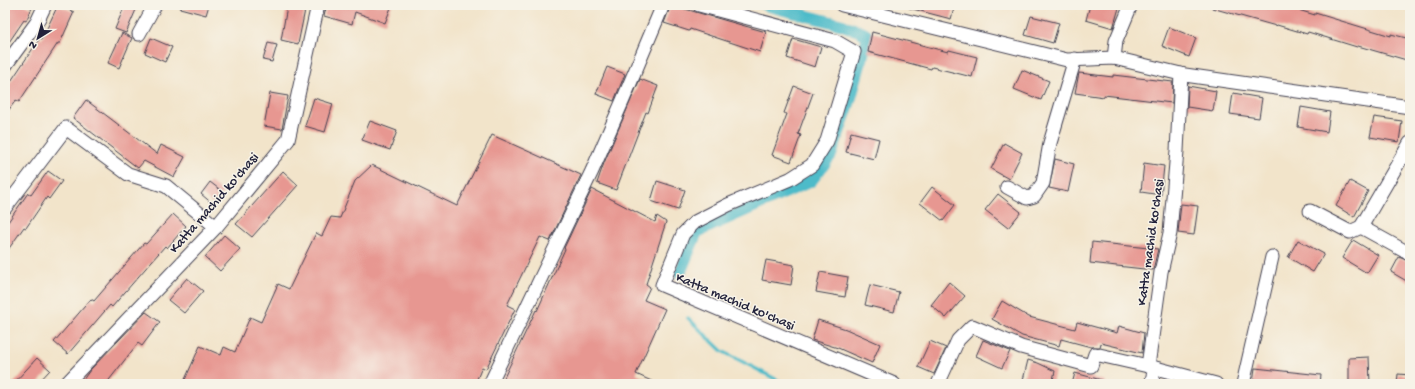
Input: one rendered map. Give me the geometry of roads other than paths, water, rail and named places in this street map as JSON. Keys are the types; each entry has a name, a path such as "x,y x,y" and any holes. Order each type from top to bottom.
{"street":[{"path":"5,66 37,22 45,5"},
{"path":"139,34 155,5"},
{"name":"Katta machid ko'chasi","path":"66,384 216,227 288,140 318,5"},
{"path":"490,384 592,171 624,100 663,5"},
{"name":"Katta machid ko'chasi","path":"698,5 835,41 854,52 827,141 812,165 790,179 728,205 696,222 683,234 662,286 894,384"},
{"path":"842,5 1067,60 1114,58 1181,74 1410,107"},
{"path":"1114,58 1116,41 1131,5"},
{"path":"1007,187 1027,198 1034,196 1043,183 1050,143 1074,59"},
{"name":"Katta machid ko'chasi","path":"1151,384 1161,272 1170,233 1177,151 1181,74"},
{"path":"5,208 66,128 128,174 166,186 216,227"},
{"path":"1310,211 1350,232 1361,227 1410,143"},
{"path":"1361,227 1410,254"},
{"path":"1243,384 1272,257"},
{"path":"938,384 958,340 972,326 1021,347 1091,366 1095,354 1216,384"}],"waterway":[{"path":"680,273 697,232 811,181 831,155 850,101 868,36 862,32 843,25 765,5"},
{"path":"688,318 722,351 785,384"}]}
